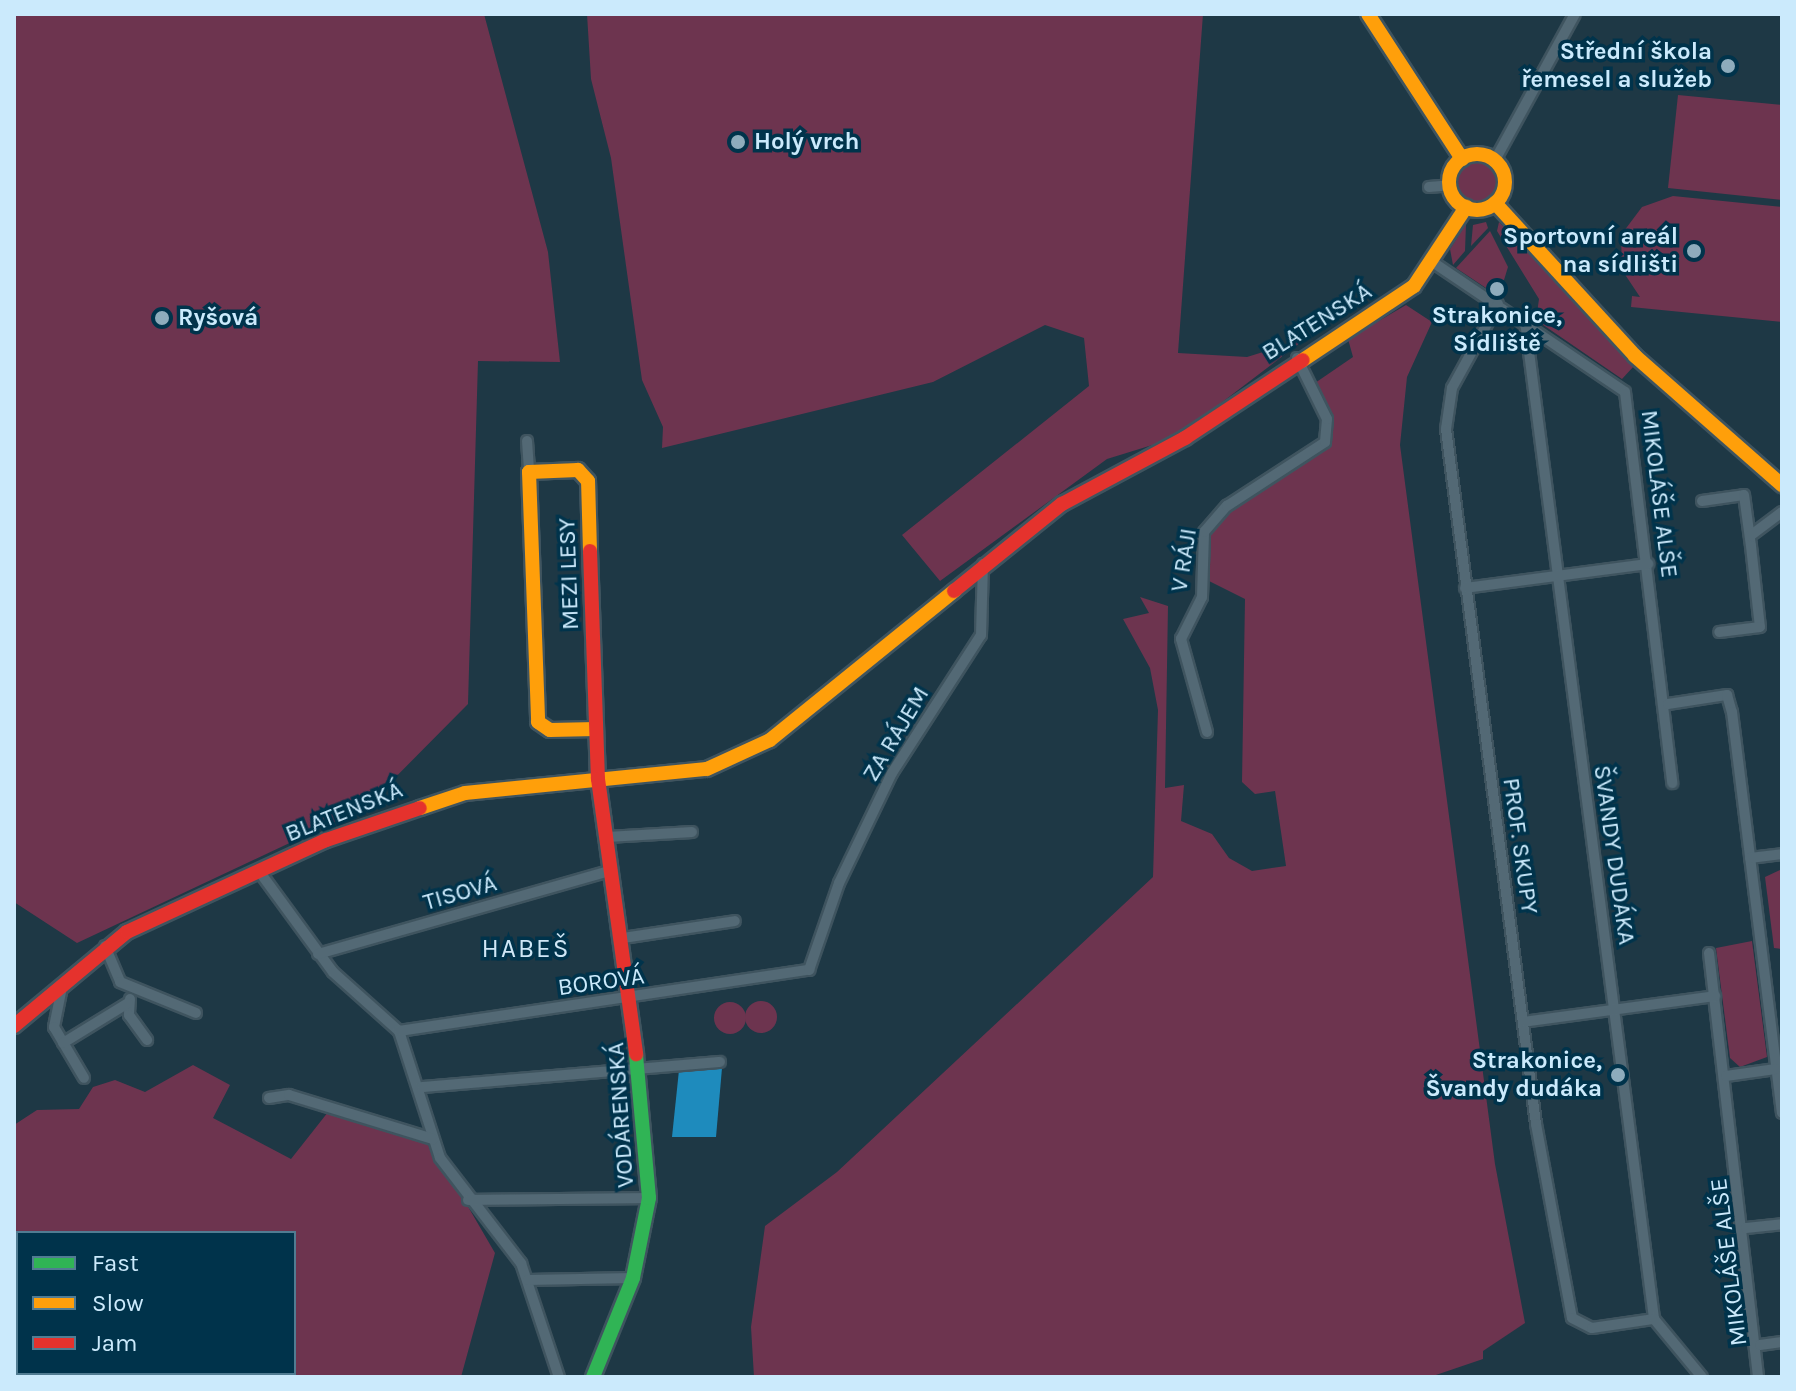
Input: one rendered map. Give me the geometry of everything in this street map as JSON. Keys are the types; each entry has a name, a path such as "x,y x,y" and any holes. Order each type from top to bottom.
{"street":[{"path":"1368,14 1462,159"},
{"path":"1495,160 1575,14"},
{"path":"1462,159 1495,160"},
{"path":"1450,185 1462,159"},
{"path":"1495,160 1505,182 1495,203"},
{"path":"1429,187 1450,185"},
{"path":"1450,185 1466,207 1495,203"},
{"path":"1495,203 1626,347 1782,485"},
{"name":"BLATENSKÁ","path":"14,1026 105,946 259,871 421,805 598,779 669,776 735,758 803,719 983,564 1062,504 1164,450 1297,358 1404,294 1434,263 1466,207"},
{"name":"MIKOLÁŠE ALŠE","path":"1434,263 1525,321 1625,392 1668,704 1672,783"},
{"name":"PROF. SKUPY","path":"1498,304 1447,406 1465,588 1523,1022 1569,1313 1592,1328 1654,1319"},
{"name":"ŠVANDY DUDÁKA","path":"1525,321 1654,1319"},
{"name":"V RÁJI","path":"1207,732 1181,639 1202,597 1204,532 1227,506 1325,442 1327,419 1297,358"},
{"name":"MEZI LESY","path":"527,441 538,722 550,730 596,729"},
{"name":"MEZI LESY","path":"529,472 578,470 588,481 598,779"},
{"path":"1702,501 1744,495 1750,536 1760,627 1719,632"},
{"path":"1750,536 1782,512"},
{"name":"ZA RÁJEM","path":"809,970 839,883 892,773 981,635 983,564"},
{"path":"1465,588 1648,564"},
{"path":"1668,704 1727,695 1782,1113"},
{"name":"VODÁRENSKÁ","path":"593,1377 633,1278 649,1198 643,1070 598,779"},
{"path":"608,837 692,832"},
{"path":"1750,858 1782,854"},
{"name":"TISOVÁ","path":"318,954 612,870"},
{"path":"259,871 318,954 399,1031 422,1087 433,1139 468,1200 528,1280 559,1377"},
{"path":"623,938 735,921"},
{"path":"105,946 115,976 133,989 196,1013"},
{"name":"MIKOLÁŠE ALŠE","path":"1709,953 1760,1345 1758,1377"},
{"name":"BOROVÁ","path":"399,1031 809,970"},
{"path":"62,985 54,1027 84,1078"},
{"path":"63,1043 128,1003 133,989"},
{"path":"1523,1022 1715,996"},
{"path":"128,1003 147,1040"},
{"path":"422,1087 720,1062"},
{"path":"1726,1076 1776,1069"},
{"path":"269,1098 289,1095 433,1139"},
{"path":"468,1200 649,1198"},
{"path":"1746,1228 1782,1224"},
{"path":"528,1280 633,1278"},
{"path":"1654,1319 1702,1377"},
{"path":"1760,1345 1782,1342"}],"shaded area":[{"path":"14,14 484,14 548,252 560,362 478,361 468,704 366,807 77,943 14,902"},
{"path":"587,14 1203,14 1178,353 1247,357 1305,339 1175,438 1107,459 940,581 902,535 1089,386 1084,338 1045,325 933,382 662,448 663,427 642,380 611,158 591,79"},
{"path":"1678,95 1782,105 1782,200 1668,188"},
{"path":"1477,162 1492,168 1498,183 1492,198 1477,204 1462,198 1456,183 1462,168"},
{"path":"1673,196 1782,207 1782,322 1631,307 1632,296 1640,297 1622,270 1621,235 1642,207"},
{"path":"1486,222 1488,228 1471,246 1473,225"},
{"path":"1499,222 1634,366 1622,379 1536,320 1539,299 1497,231"},
{"path":"1466,224 1465,251 1453,265 1450,249"},
{"path":"1490,231 1508,267 1504,280 1486,288 1456,268"},
{"path":"1406,305 1432,322 1407,377 1400,445 1495,1164 1525,1323 1483,1351 1483,1359 1430,1377 754,1377 751,1327 765,1226 837,1172 1153,877 1158,710 1150,668 1123,619 1149,613 1140,597 1168,606 1165,788 1184,785 1181,821 1212,834 1229,858 1252,871 1286,866 1275,791 1255,794 1242,782 1245,599 1207,580 1204,527 1320,447 1331,425 1310,376 1315,383 1353,357 1348,339"},
{"path":"1782,869 1781,949 1774,948 1765,877"},
{"path":"1752,941 1767,1057 1740,1067 1730,1058 1716,948"},
{"path":"761,1001 772,1006 777,1017 772,1028 761,1033 750,1028 745,1017 750,1006"},
{"path":"730,1002 741,1007 746,1018 741,1029 730,1034 719,1029 714,1018 719,1007"},
{"path":"193,1065 230,1085 213,1118 291,1159 332,1107 431,1143 495,1253 461,1377 14,1377 14,1125 37,1110 79,1109 93,1087 115,1080 145,1092"}],"water":[{"path":"722,1068 716,1137 672,1137 679,1070"}],"traffic: fast":[{"path":"593,1377 633,1278 649,1198 636,1054"}],"traffic: slow":[{"path":"1368,14 1462,159"},
{"path":"1477,154 1497,162 1505,182 1497,202 1477,210 1457,202 1449,182 1457,162 1477,154"},
{"path":"1495,203 1635,356 1782,485"},
{"path":"1303,360 1414,286 1466,207"},
{"path":"590,551 588,481 578,470 529,472 538,722 550,730 596,729"},
{"path":"420,808 465,793 707,769 770,740 954,591"}],"traffic: jam":[{"path":"954,591 1062,504 1185,438 1303,360"},
{"path":"590,551 598,779 636,1054"},
{"path":"14,1026 127,932 326,840 420,808"}],"place":[{"name":"Střední škola řemesel a služeb","path":"1728,66"},
{"name":"Holý vrch","path":"738,142"},
{"name":"Sportovní areál na sídlišti","path":"1694,251"},
{"name":"Strakonice, Sídliště","path":"1497,289"},
{"name":"Ryšová","path":"162,318"},
{"name":"Strakonice, Švandy dudáka","path":"1618,1075"}],"district":[{"name":"HABEŠ","path":"526,949"}]}
